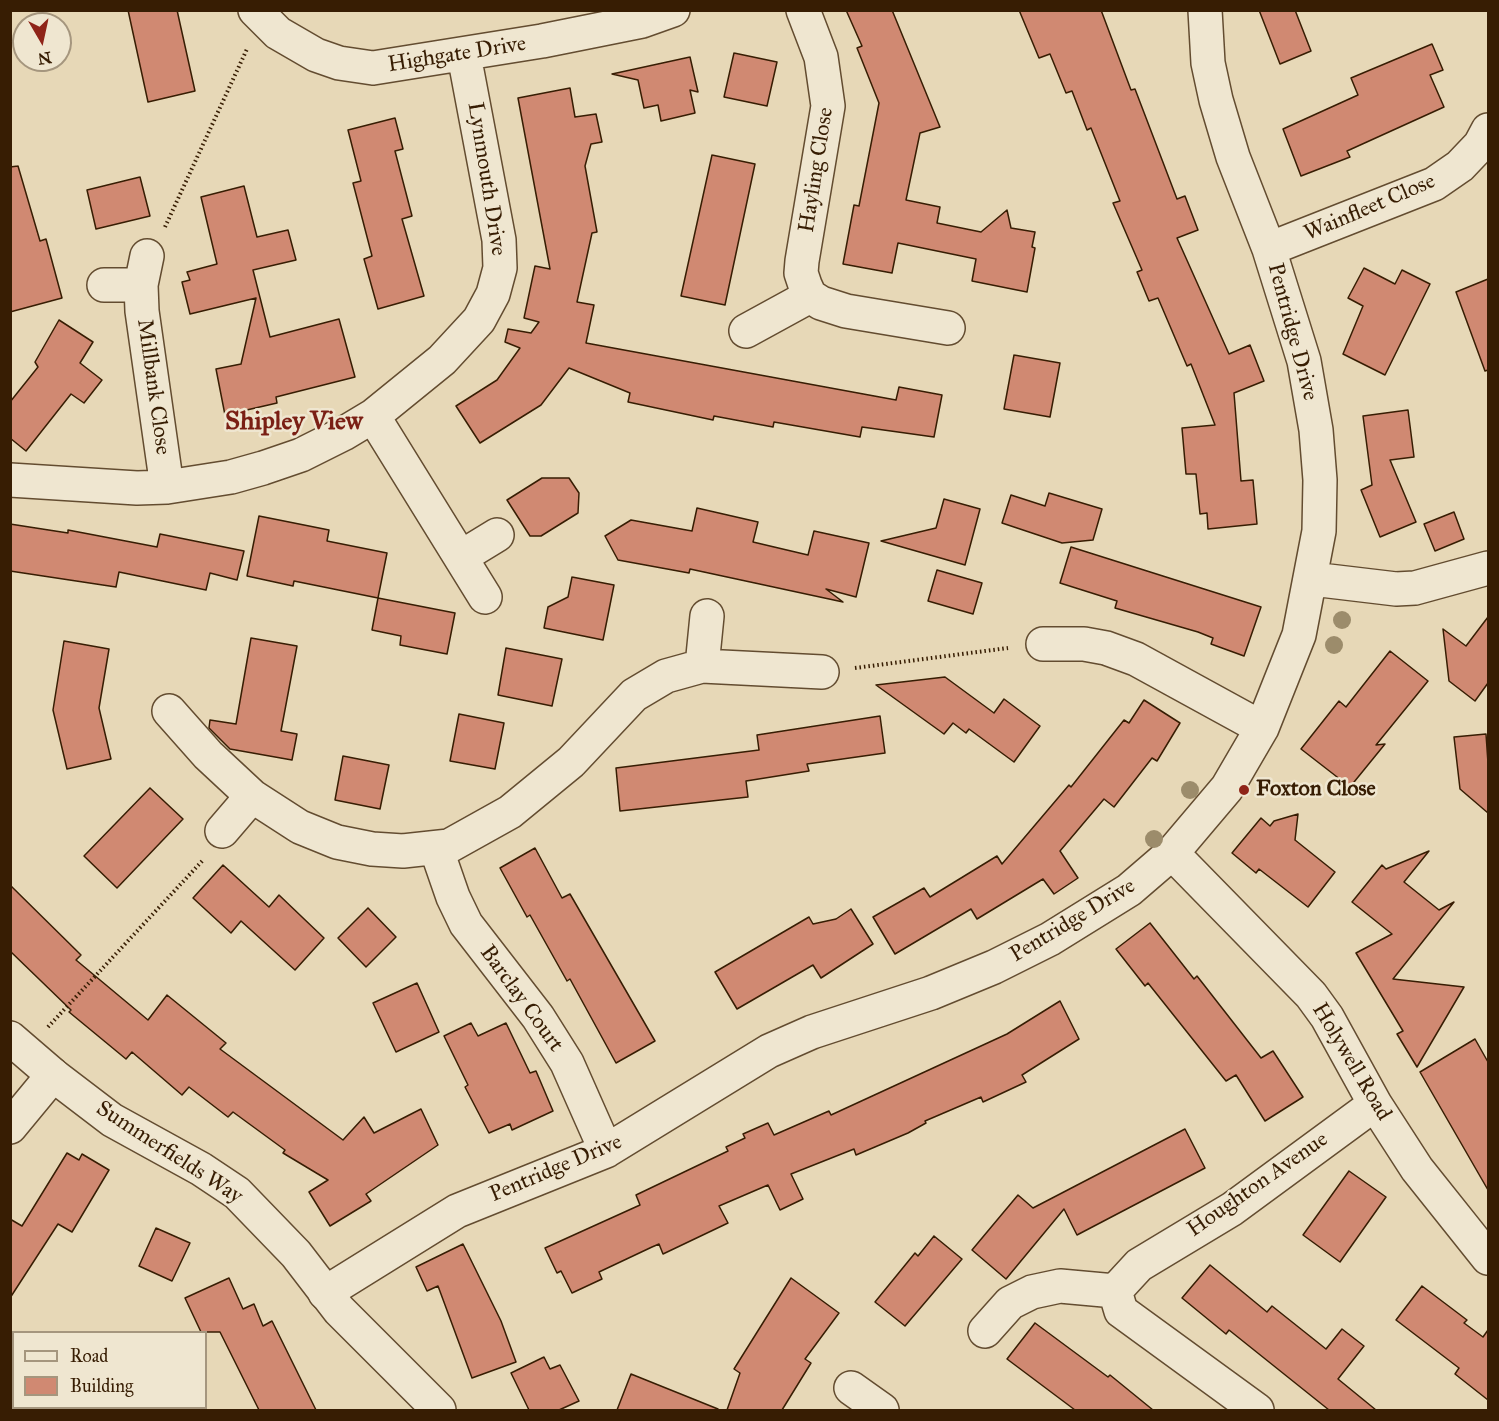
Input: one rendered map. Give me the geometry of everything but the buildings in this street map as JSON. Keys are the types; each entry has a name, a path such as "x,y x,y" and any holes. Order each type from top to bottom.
{"street":[{"name":"Highgate Drive","path":"258,14 297,45 324,57 356,66 394,66 594,31 673,10"},
{"name":"Hayling Close","path":"803,10 821,57 828,106 802,267 803,279 810,296"},
{"name":"Pentridge Drive","path":"325,1293 457,1211 606,1151 769,1051 812,1032 931,993 994,967 1050,939 1129,890 1172,853 1227,788 1262,728 1299,635 1312,579 1319,531 1320,480 1316,430 1304,361 1269,249 1233,157 1216,100 1208,63 1205,10"},
{"name":"Lynmouth Drive","path":"10,480 137,489 167,487 231,477 301,455 373,416 442,360 479,320 494,294 500,268 500,240 464,55"},
{"name":"Wainfleet Close","path":"1269,249 1434,184 1460,166 1480,145 1488,130"},
{"path":"104,285 144,271"},
{"name":"Millbank Close","path":"144,271 142,310 167,487"},
{"path":"746,331 810,296 821,303 846,311 948,328"},
{"path":"373,416 484,597"},
{"path":"460,557 496,536"},
{"path":"1312,579 1358,585 1414,588 1488,568"},
{"path":"702,666 707,616"},
{"path":"1043,644 1084,644 1106,648 1136,659 1262,728"},
{"path":"169,711 208,755 252,796 300,827 337,842 372,849 436,848 467,838 510,812 537,792 571,762 633,695 666,676 702,666 822,672"},
{"path":"222,831 252,796"},
{"name":"Barclay Court","path":"436,848 466,924 538,1017 567,1063 606,1151"},
{"name":"Holywell Road","path":"1172,853 1311,995 1332,1026 1375,1104 1417,1169 1488,1258"},
{"name":"Summerfields Way","path":"18,1044 53,1076 112,1120 201,1168 237,1194 296,1254 325,1293 397,1371 439,1410"},
{"path":"10,1127 53,1076"},
{"name":"Houghton Avenue","path":"1115,1291 1139,1265 1232,1209 1375,1104"},
{"path":"986,1331 1010,1303 1032,1292 1060,1286 1115,1291 1121,1311 1257,1410"}],"path":[{"path":"144,271 258,14"},
{"path":"822,672 1043,644"},
{"path":"18,1044 220,842 222,831"}],"place":[{"name":"Foxton Close","path":"1244,790"}],"district":[{"name":"Shipley View","path":"294,423"}]}
